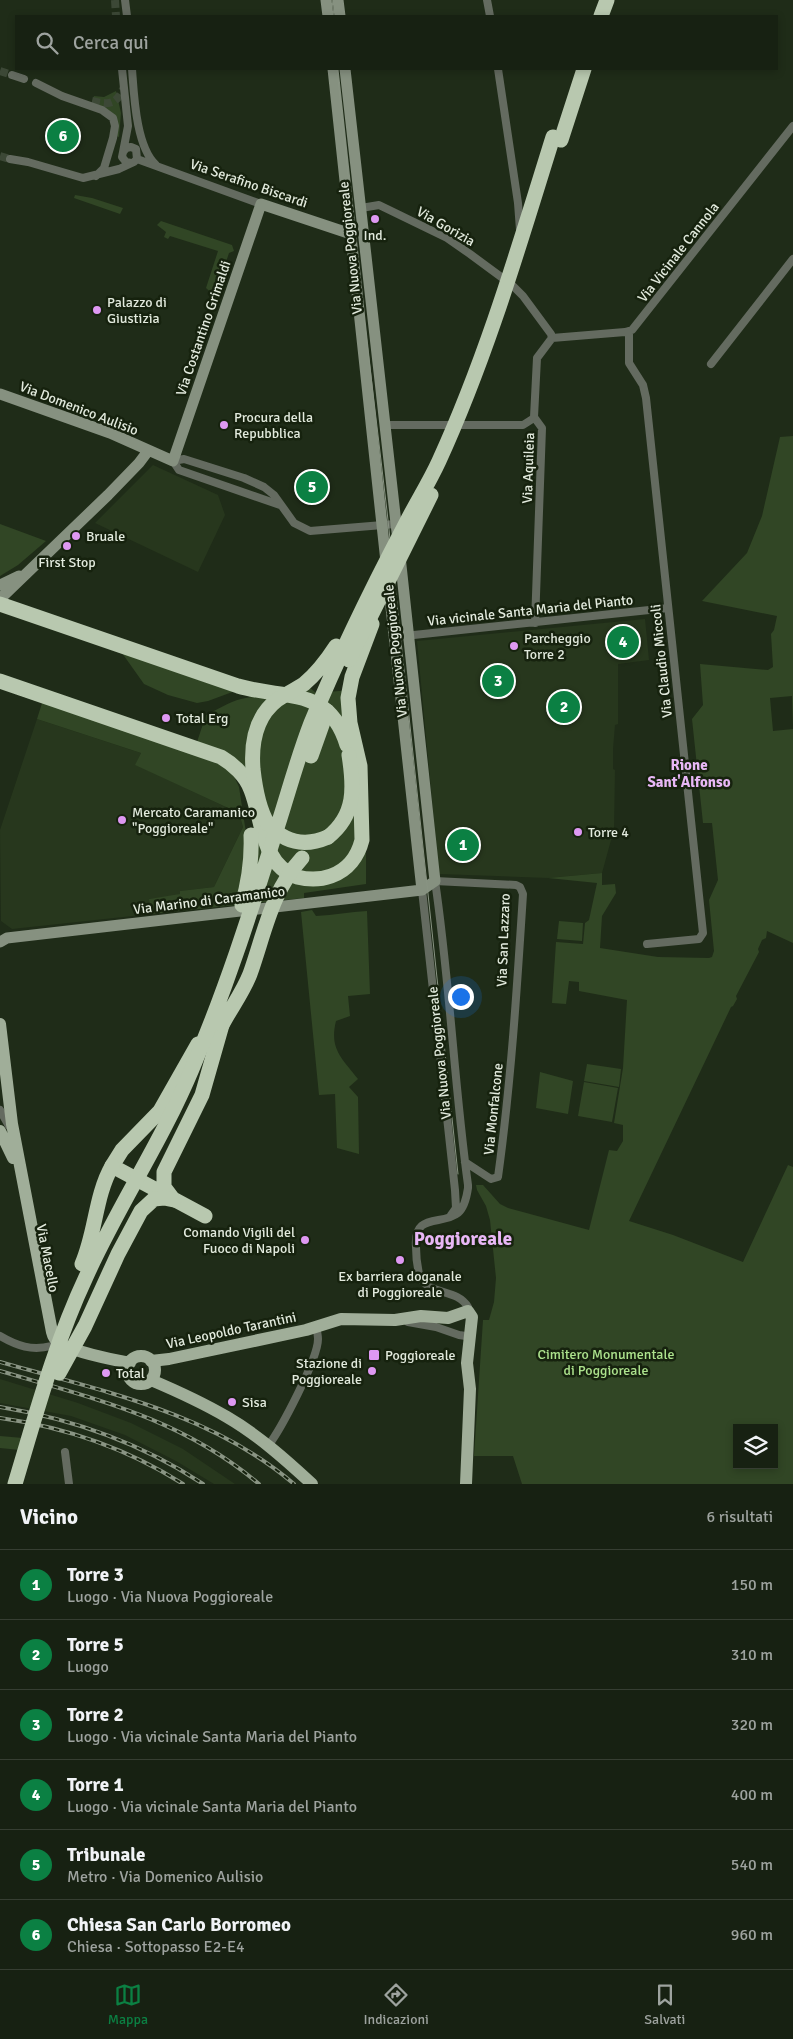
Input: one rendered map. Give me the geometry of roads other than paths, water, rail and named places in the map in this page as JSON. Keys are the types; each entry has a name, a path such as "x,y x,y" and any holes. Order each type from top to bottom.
{"highway":[{"path":"594,15 600,0"},
{"path":"601,15 607,0"},
{"path":"15,1484 55,1372 82,1310 98,1275 182,1115 217,1023 240,976 320,730 375,595 438,463 491,332 577,70"},
{"path":"328,837 314,842 292,841 277,833 268,824 260,805 254,780 254,737 260,719 272,705 304,683 323,665 375,595 442,472 498,334 584,70"},
{"path":"0,681 214,754 232,765 246,779 251,789 265,840 272,857 279,866 289,873 311,880 334,875 352,861 362,840 360,766 356,741 350,723 348,698 352,676 363,651 375,595"},
{"path":"0,604 238,686 310,700 322,706 342,731 351,777 350,806 344,822 302,858 282,883 274,899 245,986 188,1060 160,1111 122,1150 103,1185 85,1257 54,1328 55,1372 25,1484"},
{"path":"174,1200 164,1187 164,1172 204,1089 217,1023 226,960 248,886 252,856 243,780 232,765"},
{"path":"112,1166 205,1216"},
{"path":"55,1372 84,1326 141,1210 154,1199 174,1200"}],"main road":[{"path":"326,0 328,15"},
{"path":"338,0 340,15"},
{"name":"Via Nuova Poggioreale","path":"333,70 422,890"},
{"name":"Via Nuova Poggioreale","path":"346,70 435,881"},
{"name":"Via Serafino Biscardi","path":"261,204 351,234"},
{"name":"Via Costantino Grimaldi","path":"173,461 261,204"},
{"path":"351,234 363,231"},
{"name":"Via Domenico Aulisio","path":"0,394 110,433 173,461"},
{"path":"0,599 139,463 148,450"},
{"path":"0,585 27,572"},
{"path":"422,890 435,881"},
{"name":"Via Marino di Caramanico","path":"0,942 7,938 422,890"},
{"path":"0,1024 4,1089 17,1162"},
{"path":"0,1131 17,1162"},
{"name":"Via Macello","path":"17,1162 59,1348"},
{"path":"465,1310 472,1317 466,1363 470,1389 466,1484"},
{"name":"Via Leopoldo Tarantini","path":"129,1367 132,1360 141,1356 151,1361 169,1359 316,1327 341,1319 395,1320 421,1316 448,1318 465,1310"},
{"path":"59,1348 129,1367 131,1380 144,1384 157,1382 229,1418 268,1446 312,1484"},
{"path":"157,1382 162,1366 169,1359"},
{"name":"Via Leopoldo Tarantini","path":"151,1361 157,1382"}],"street":[{"path":"125,0 126,15"},
{"path":"488,0 490,15"},
{"path":"119,169 118,163 128,126 122,70"},
{"path":"132,70 137,120 148,155 160,168"},
{"path":"498,70 518,203 521,239 521,252 512,279 512,286 525,299 552,338 630,331"},
{"path":"12,75 24,79"},
{"path":"92,101 36,83 62,96 109,114 114,121 113,138 104,168 96,176"},
{"name":"Via Vicinale Cannola","path":"630,331 793,126"},
{"path":"10,159 78,178 96,176 119,169 136,159 143,140"},
{"path":"122,153 126,148 136,149 136,159"},
{"path":"122,153 124,161 136,159"},
{"name":"Via Serafino Biscardi","path":"136,159 261,204"},
{"name":"Via Gorizia","path":"361,208 379,204 447,238 512,286"},
{"path":"711,364 793,259"},
{"name":"Via Claudio Miccoli","path":"630,331 629,363 643,385 646,398 703,933 699,939 647,944"},
{"name":"Via Aquileia","path":"535,623 542,428 534,418 537,358 552,338"},
{"path":"384,425 523,425 534,418"},
{"path":"280,506 179,470 173,461 184,459 255,482 271,492 297,526 310,532 396,524"},
{"name":"Via vicinale Santa Maria del Pianto","path":"395,637 668,608"},
{"name":"Via San Lazzaro","path":"435,881 516,885 520,887 523,894 516,1006"},
{"name":"Via Nuova Poggioreale","path":"435,881 468,1190 460,1210 454,1215 428,1222 418,1230 416,1245 420,1275 429,1287 460,1297 465,1310"},
{"name":"Via Nuova Poggioreale","path":"422,890 455,1184 456,1208 452,1214 445,1218"},
{"name":"Via Monfalcone","path":"465,1162 491,1179 498,1176 506,1123 516,1006"},
{"path":"0,1098 4,1089"},
{"path":"0,1110 14,1137"},
{"path":"455,1184 461,1190 465,1188 467,1183"},
{"path":"395,1320 424,1324 459,1336 466,1336"},
{"path":"268,1446 284,1423 313,1358 318,1339 316,1327"},
{"path":"0,1336 12,1343 32,1348 59,1348 55,1372"},
{"path":"20,1484 34,1440"},
{"path":"65,1452 69,1484"}],"tunnel":[{"path":"115,0 116,15"},
{"path":"0,71 12,75"},
{"path":"92,101 112,102 118,97 124,87"},
{"path":"0,156 10,159"}],"tram line":[{"path":"332,0 334,15"},
{"path":"337,70 354,233 387,511 458,1174"}],"railway":[{"path":"0,1362 116,1395 154,1407 191,1422 227,1439 262,1460 294,1484"},
{"path":"0,1371 70,1391 136,1413 199,1442 229,1461 259,1484"},
{"path":"0,1407 54,1418 106,1435 155,1456 203,1484"},
{"path":"0,1418 48,1427 95,1441 140,1460 183,1484"}],"place":[{"name":"Chiesa San Carlo Borromeo","path":"63,136"},
{"name":"Ind.","path":"375,219"},
{"name":"Palazzo di Giustizia","path":"97,310"},
{"name":"Procura della Repubblica","path":"224,425"},
{"name":"Tribunale","path":"312,487"},
{"name":"Bruale","path":"76,536"},
{"name":"First Stop","path":"67,546"},
{"name":"Torre 1","path":"623,642"},
{"name":"Parcheggio Torre 2","path":"514,646"},
{"name":"Torre 2","path":"498,681"},
{"name":"Torre 5","path":"564,707"},
{"name":"Total Erg","path":"166,718"},
{"name":"Mercato Caramanico \"Poggioreale\"","path":"122,820"},
{"name":"Torre 4","path":"578,832"},
{"name":"Torre 3","path":"463,845"},
{"name":"Comando Vigili del Fuoco di Napoli","path":"305,1240"},
{"name":"Ex barriera doganale di Poggioreale","path":"400,1260"},
{"name":"Poggioreale","path":"374,1355"},
{"name":"Stazione di Poggioreale","path":"372,1371"},
{"name":"Total","path":"106,1373"},
{"name":"Sisa","path":"232,1402"}],"district":[{"name":"Rione Sant'Alfonso","path":"689,774"},
{"name":"Poggioreale","path":"463,1238"}],"park label":[{"name":"Cimitero Monumentale di Poggioreale","path":"606,1362"}]}
